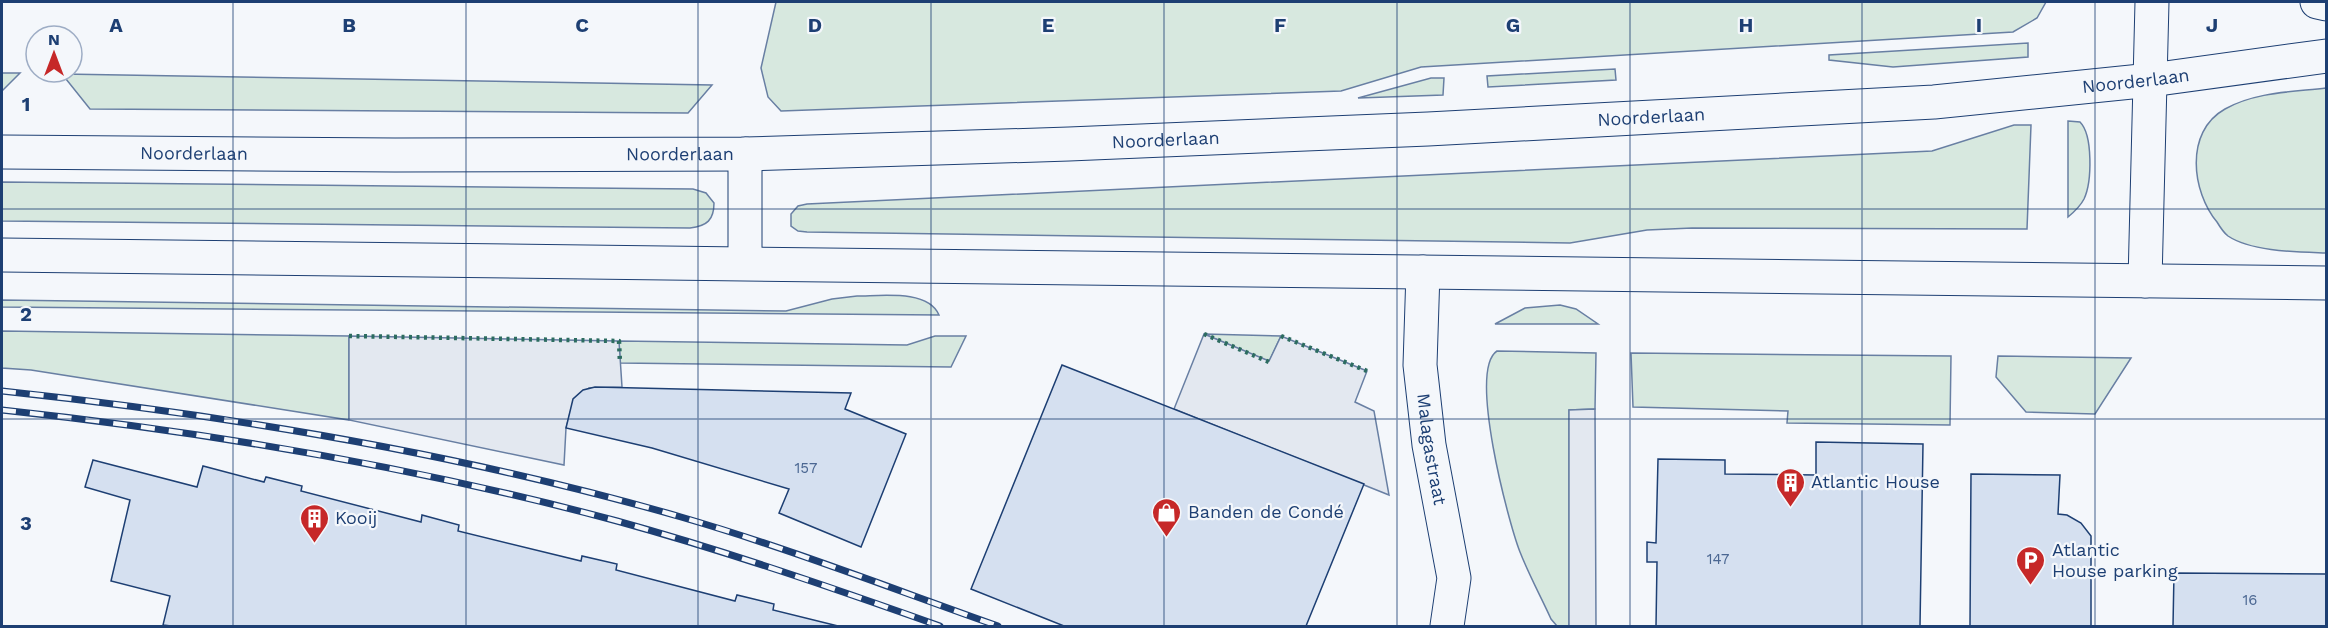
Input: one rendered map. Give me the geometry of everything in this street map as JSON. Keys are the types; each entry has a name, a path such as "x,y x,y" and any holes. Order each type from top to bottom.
{"main road":[{"path":"2145,281 2152,2"},
{"path":"2317,2 2326,4"},
{"name":"Noorderlaan","path":"2,152 395,155 745,154 1463,127 1934,102 2151,80 2326,56"},
{"path":"745,154 745,262"},
{"path":"2,255 745,262 2326,283"},
{"name":"Malagastraat","path":"1423,272 1420,365 1429,445 1454,578 1447,627"}],"shaded area":[{"path":"776,2 2046,2 2037,18 2013,32 1421,67 1341,91 781,111 768,97 761,68"},
{"path":"2028,43 2028,57 1893,67 1829,60 1829,55"},
{"path":"1615,69 1616,80 1488,87 1487,76"},
{"path":"2,73 20,73 2,91"},
{"path":"84,74 712,85 688,113 90,109 70,84 84,84"},
{"path":"1431,78 1444,78 1443,95 1358,98"},
{"path":"2326,88 2326,253 2262,248 2228,236 2208,209 2198,179 2196,163 2203,132 2212,119 2237,103 2261,96"},
{"path":"2068,121 2080,122 2084,128 2089,148 2090,171 2084,199 2068,217"},
{"path":"2014,125 2031,125 2027,229 1692,228 1647,230 1570,243 807,232 798,231 791,226 791,214 798,206 807,204 1932,151"},
{"path":"2,182 693,189 706,193 714,203 711,218 701,226 690,228 2,221"},
{"path":"890,295 914,298 925,301 939,315 2,307 2,300 786,311 832,299"},
{"path":"1560,305 1576,309 1598,324 1495,324 1525,308"},
{"path":"2,331 349,336 349,420 31,370 2,368"},
{"path":"1204,334 1281,336 1269,362"},
{"path":"1204,334 1269,361 1281,336 1367,371 1355,402 1374,411 1389,495 1174,409"},
{"path":"349,336 619,341 622,387 589,388 574,399 566,428 564,465 349,420"},
{"path":"935,336 966,336 951,367 620,363 619,341 907,345"},
{"path":"1497,351 1596,353 1595,409 1569,410 1569,626 1557,626 1551,619 1520,552 1507,510 1488,415 1489,364"},
{"path":"1631,353 1951,356 1950,425 1787,423 1788,411 1633,407"},
{"path":"1998,356 2131,358 2095,414 2026,412 1996,377"},
{"path":"1595,409 1596,626 1569,626 1569,410"}],"building":[{"name":"Banden de Condé","path":"1062,365 1364,484 1306,626 1064,626 971,589"},
{"path":"595,387 851,393 845,409 906,434 861,547 779,513 789,489 652,448 566,428 573,399 583,390"},
{"name":"Atlantic House","path":"1816,442 1923,444 1920,626 1656,626 1657,562 1647,562 1647,542 1656,543 1658,459 1725,460 1725,474 1816,475"},
{"name":"Kooij","path":"93,460 197,487 203,466 264,482 266,477 302,486 301,491 421,522 422,515 459,525 458,531 581,561 582,556 617,564 616,570 735,601 737,595 774,604 773,610 838,626 163,625 170,596 111,581 130,500 85,487"},
{"name":"Atlantic House parking","path":"1971,474 2060,475 2058,514 2067,515 2081,523 2091,536 2091,626 1970,626"},
{"path":"2174,573 2326,574 2326,626 2173,626"}],"railway":[{"path":"2,391 258,425 344,439 515,474 598,494 721,529 801,555 998,626"},
{"path":"2,410 234,441 465,484 658,533 779,570 940,626"}],"hedge":[{"path":"1204,334 1269,362"},
{"path":"349,336 619,341 620,363"},
{"path":"1281,336 1367,371"}],"place":[{"name":"Atlantic House","path":"1790,508"},
{"name":"Banden de Condé","path":"1167,538"},
{"name":"Kooij","path":"314,544"},
{"name":"Atlantic House parking","path":"2031,586"}]}
